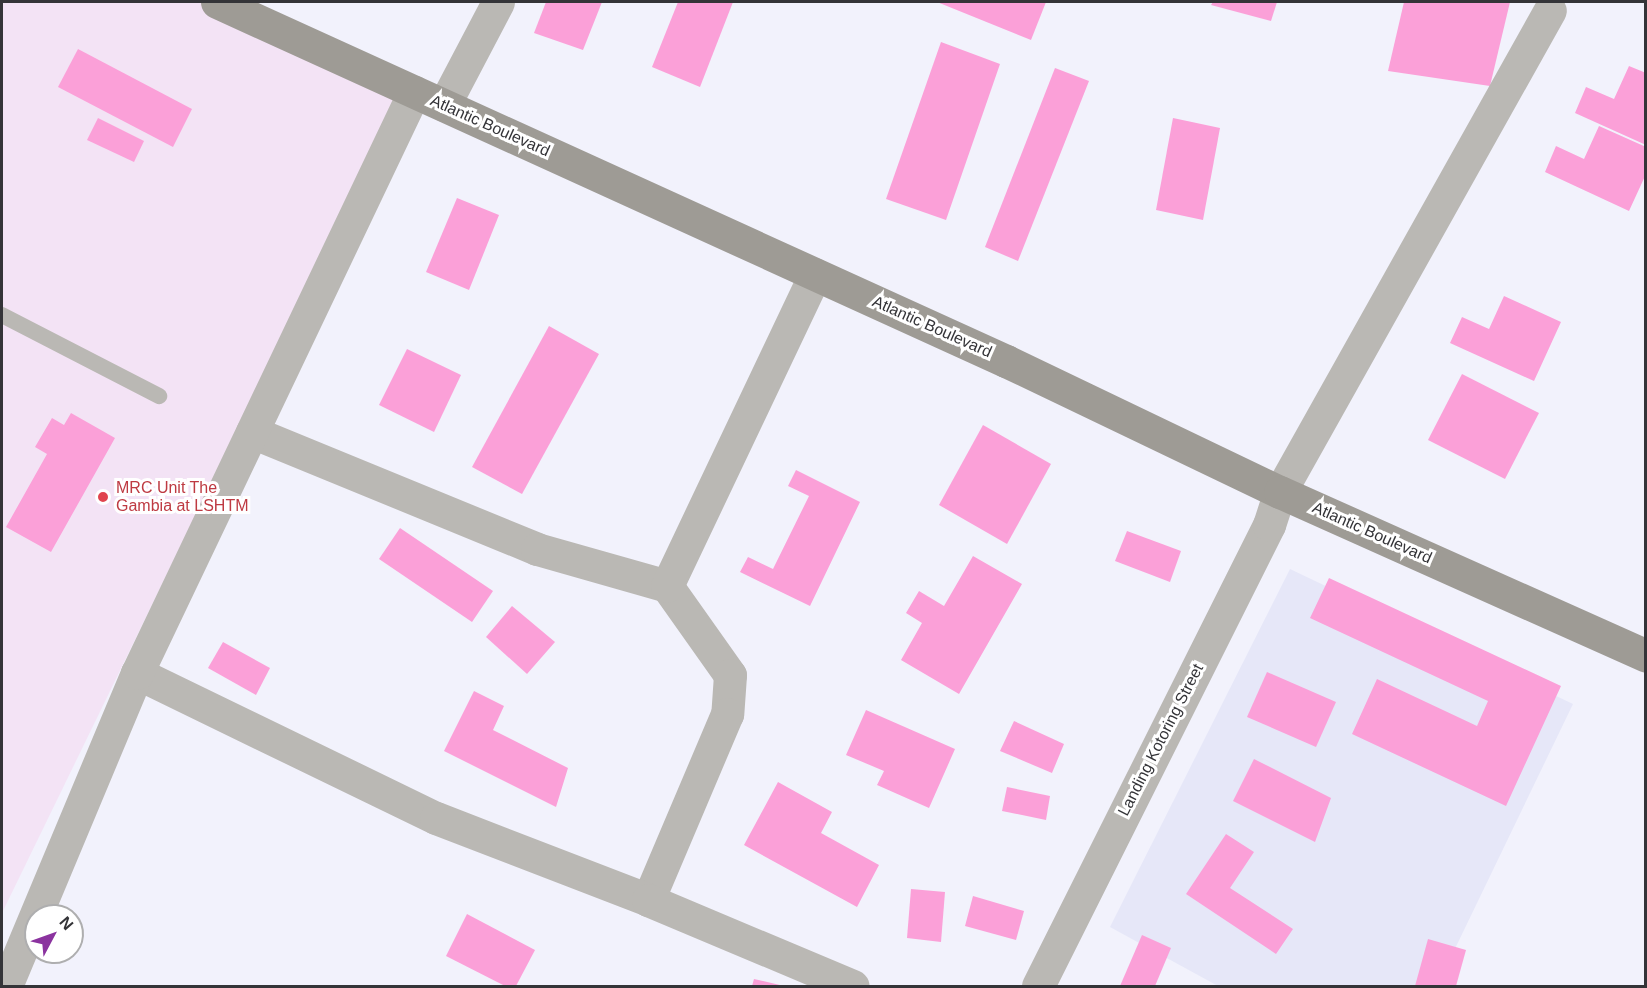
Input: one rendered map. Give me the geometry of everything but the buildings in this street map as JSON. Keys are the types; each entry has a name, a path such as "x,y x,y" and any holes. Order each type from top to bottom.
{"street":[{"name":"Atlantic Boulevard","path":"218,2 1006,361 1280,492 1646,656"},
{"path":"444,105 498,2"},
{"name":"Landing Kotoring Street","path":"1038,987 1269,525 1280,492 1550,10"},
{"path":"6,987 137,673 414,92"},
{"path":"667,586 815,274"},
{"path":"252,432 537,549 667,586 730,675 727,714 648,900"},
{"path":"137,673 436,818 648,900 854,987"}],"lane":[{"path":"2,315 159,396"}],"shaded area":[{"name":"MRC Unit The Gambia at LSHTM","path":"2,2 230,2 407,81 2,913"},
{"path":"1290,569 1573,704 1437,986 1218,986 1110,927"}],"place":[{"name":"MRC Unit The Gambia at LSHTM","path":"103,497"}]}
